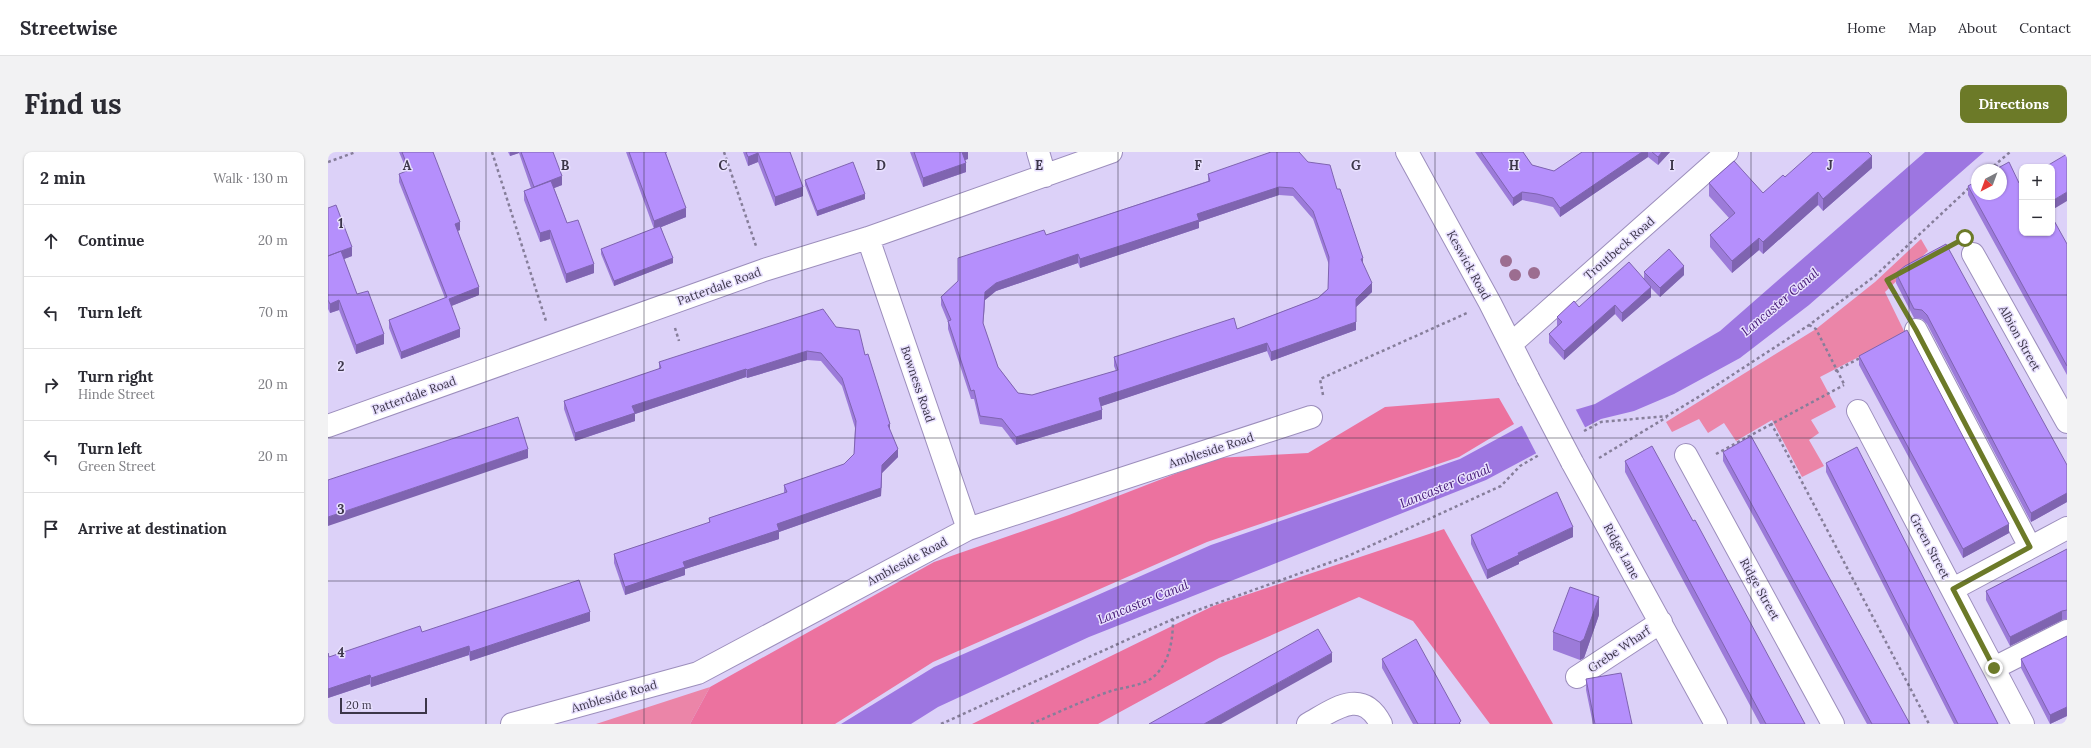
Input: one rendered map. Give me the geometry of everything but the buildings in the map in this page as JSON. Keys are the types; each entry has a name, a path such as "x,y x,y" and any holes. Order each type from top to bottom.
{"street":[{"path":"1038,152 1045,176"},
{"name":"Patterdale Road","path":"329,421 554,346 764,270 868,238 1111,152"},
{"name":"Keswick Road","path":"1407,152 1490,302 1528,378"},
{"name":"Troutbeck Road","path":"1511,344 1727,152"},
{"name":"Bowness Road","path":"868,238 968,529"},
{"name":"Albion Street","path":"1973,254 2067,422"},
{"path":"1916,330 2030,547"},
{"name":"Ridge Lane","path":"1528,378 1572,462 1716,724"},
{"name":"Ambleside Road","path":"512,724 698,673 968,529 1318,410"},
{"name":"Green Street","path":"1858,411 2023,724"},
{"name":"Ridge Street","path":"1689,461 1833,724"},
{"path":"1953,589 2067,528"},
{"name":"Grebe Wharf","path":"1577,677 1661,622"},
{"path":"1994,668 2067,631"},
{"path":"1308,724 1342,705 1360,703 1375,712 1381,724"}],"path":[{"path":"328,162 356,152"},
{"path":"492,152 554,346"},
{"path":"724,152 764,270"},
{"path":"1996,164 2010,152"},
{"path":"1597,459 1809,325 1875,276 1971,186"},
{"path":"1900,273 1887,280 1916,330"},
{"path":"1318,410 1320,379 1490,302"},
{"path":"1809,325 1816,330 1835,371 1858,411"},
{"path":"1835,371 1869,354"},
{"path":"1689,461 1771,424 1844,385"},
{"path":"1582,432 1601,422 1667,416"},
{"path":"1771,424 1929,724"},
{"path":"941,724 1173,619 1348,556 1501,486 1520,466 1543,453"},
{"path":"1031,724 1111,691 1130,687 1152,678 1166,659 1173,641 1173,619"}],"shaded area":[{"path":"1921,239 1928,251 1885,292 1905,333 1820,377 1836,407 1811,420 1819,433 1809,440 1824,466 1802,477 1772,420 1736,441 1724,423 1708,433 1699,419 1672,432 1666,422 1816,329 1875,282"},
{"path":"1499,398 1514,424 1459,457 1207,542 933,662 835,724 690,724 710,687 934,562 1069,515 1216,458 1308,453 1385,407"},
{"path":"1444,529 1553,724 1490,724 1413,621 1359,597 1219,658 1098,724 972,724 1213,606"},
{"path":"710,687 690,724 596,724"}],"water":[{"name":"Lancaster Canal","path":"1925,152 1984,152 1809,305 1740,358 1674,394 1634,411 1601,419 1486,480 1089,637 938,707 911,724 841,724 934,667 1211,545 1460,459 1521,426 1595,404 1720,331"}],"pier":[{"path":"1575,408 1586,429 1537,455 1521,424"}],"route":[{"path":"1965,238 1887,280 1916,330 2030,547 1953,589 1994,668"}]}
